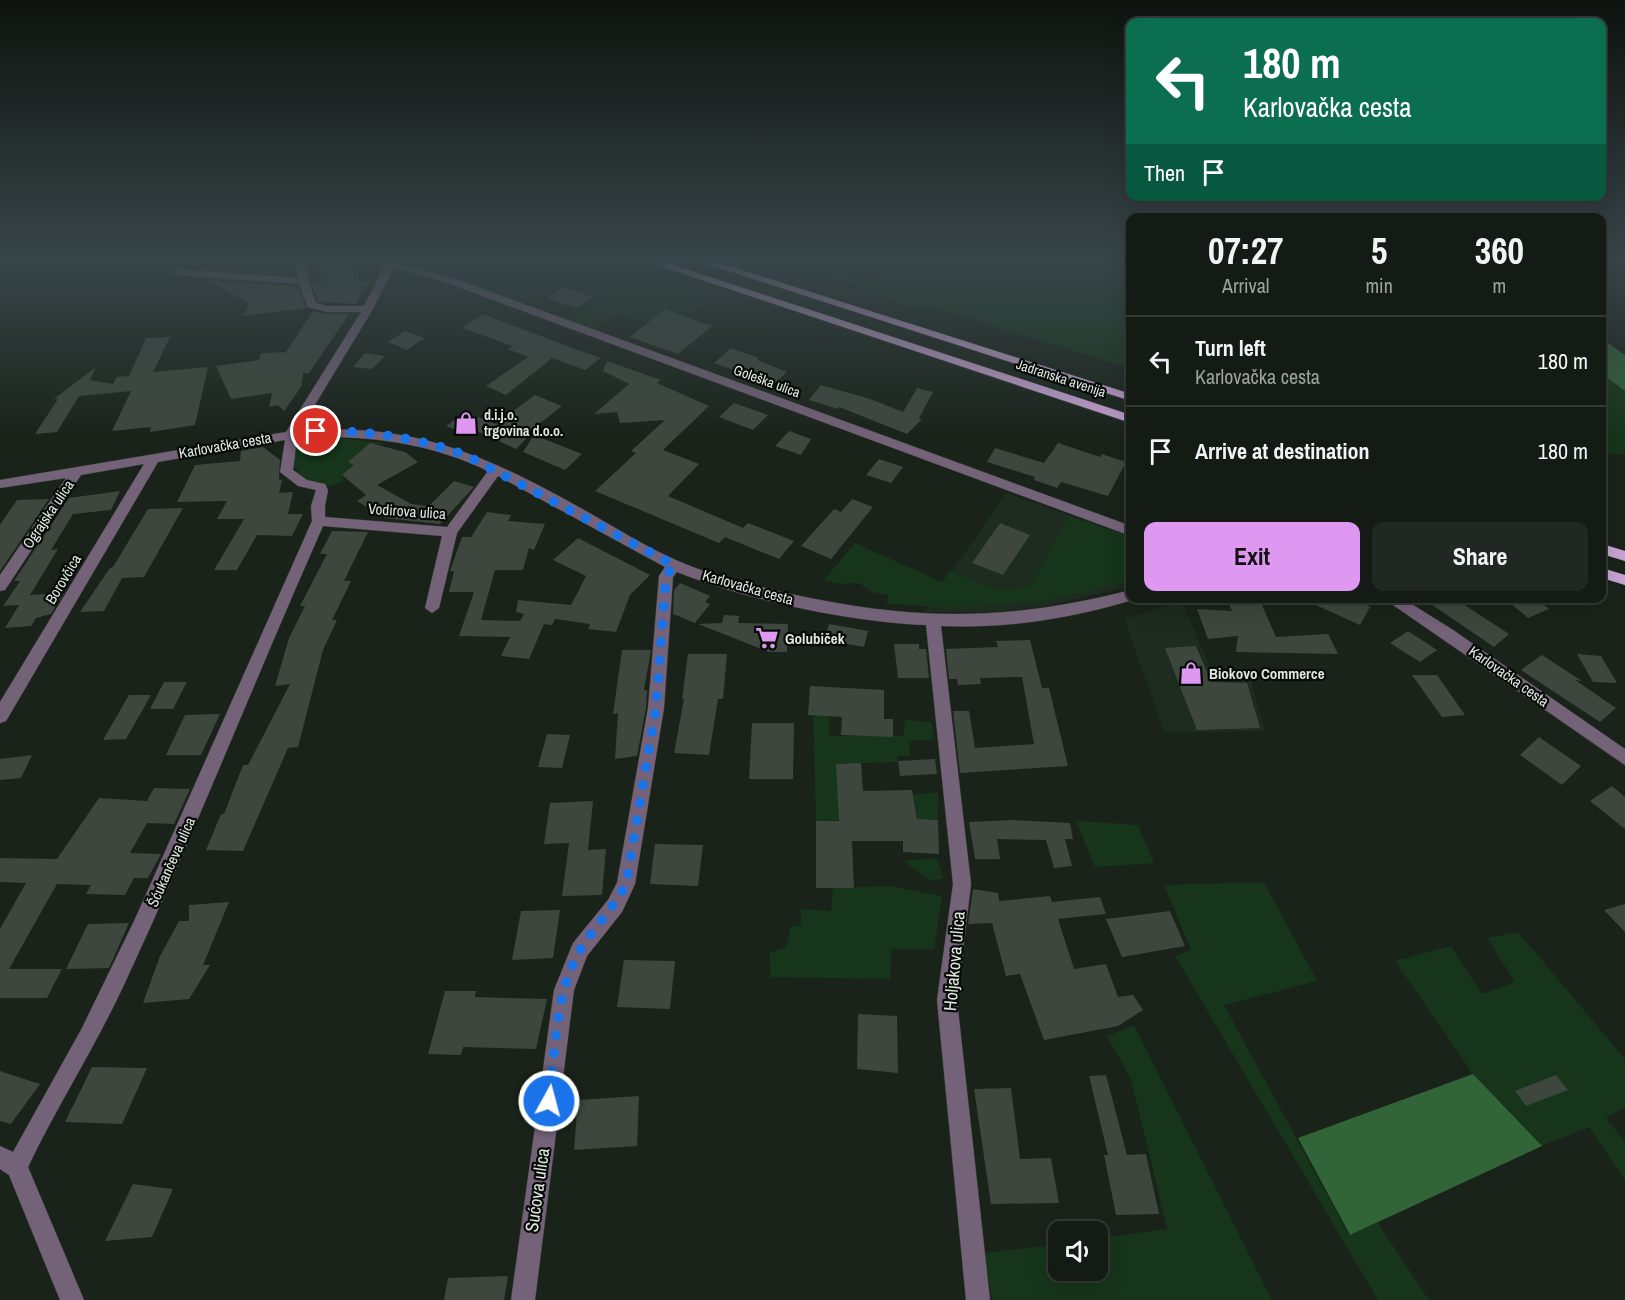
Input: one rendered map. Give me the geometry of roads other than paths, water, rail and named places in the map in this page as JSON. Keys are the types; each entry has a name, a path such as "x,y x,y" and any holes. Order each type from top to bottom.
{"main road":[{"name":"Jadranska avenija","path":"823,318 1126,417"},
{"name":"Jadranska avenija","path":"878,318 1126,397"},
{"path":"1606,550 1625,556"},
{"path":"1606,574 1625,580"}],"street":[{"path":"292,433 363,318"},
{"name":"Goleška ulica","path":"551,318 1126,529"},
{"name":"Karlovačka cesta","path":"0,484 76,473 292,433 349,431 428,442 496,470 674,565 805,603 933,622 1023,619 1069,611 1126,596"},
{"name":"Šćukančeva ulica","path":"72,1300 9,1162 33,1133 89,1037 219,757 277,612 319,520 318,506 322,490 320,487 303,483 286,472 292,433"},
{"name":"Borovčica","path":"0,717 154,458"},
{"name":"Vodirova ulica","path":"319,520 450,532 496,470"},
{"name":"Ograjska ulica","path":"0,586 76,473"},
{"path":"432,608 450,532"},
{"name":"Sućova ulica","path":"523,1300 564,990 580,950 615,906 626,884 656,708 666,576 674,565"},
{"name":"Karlovačka cesta","path":"1398,603 1448,634 1625,758"},
{"name":"Holjakova ulica","path":"933,622 962,884 947,1000 978,1300"}],"place":[{"name":"d.i.j.o. trgovina d.o.o.","path":"466,423"},
{"name":"Golubiček","path":"767,638"},
{"name":"Biokovo Commerce","path":"1191,673"}]}
